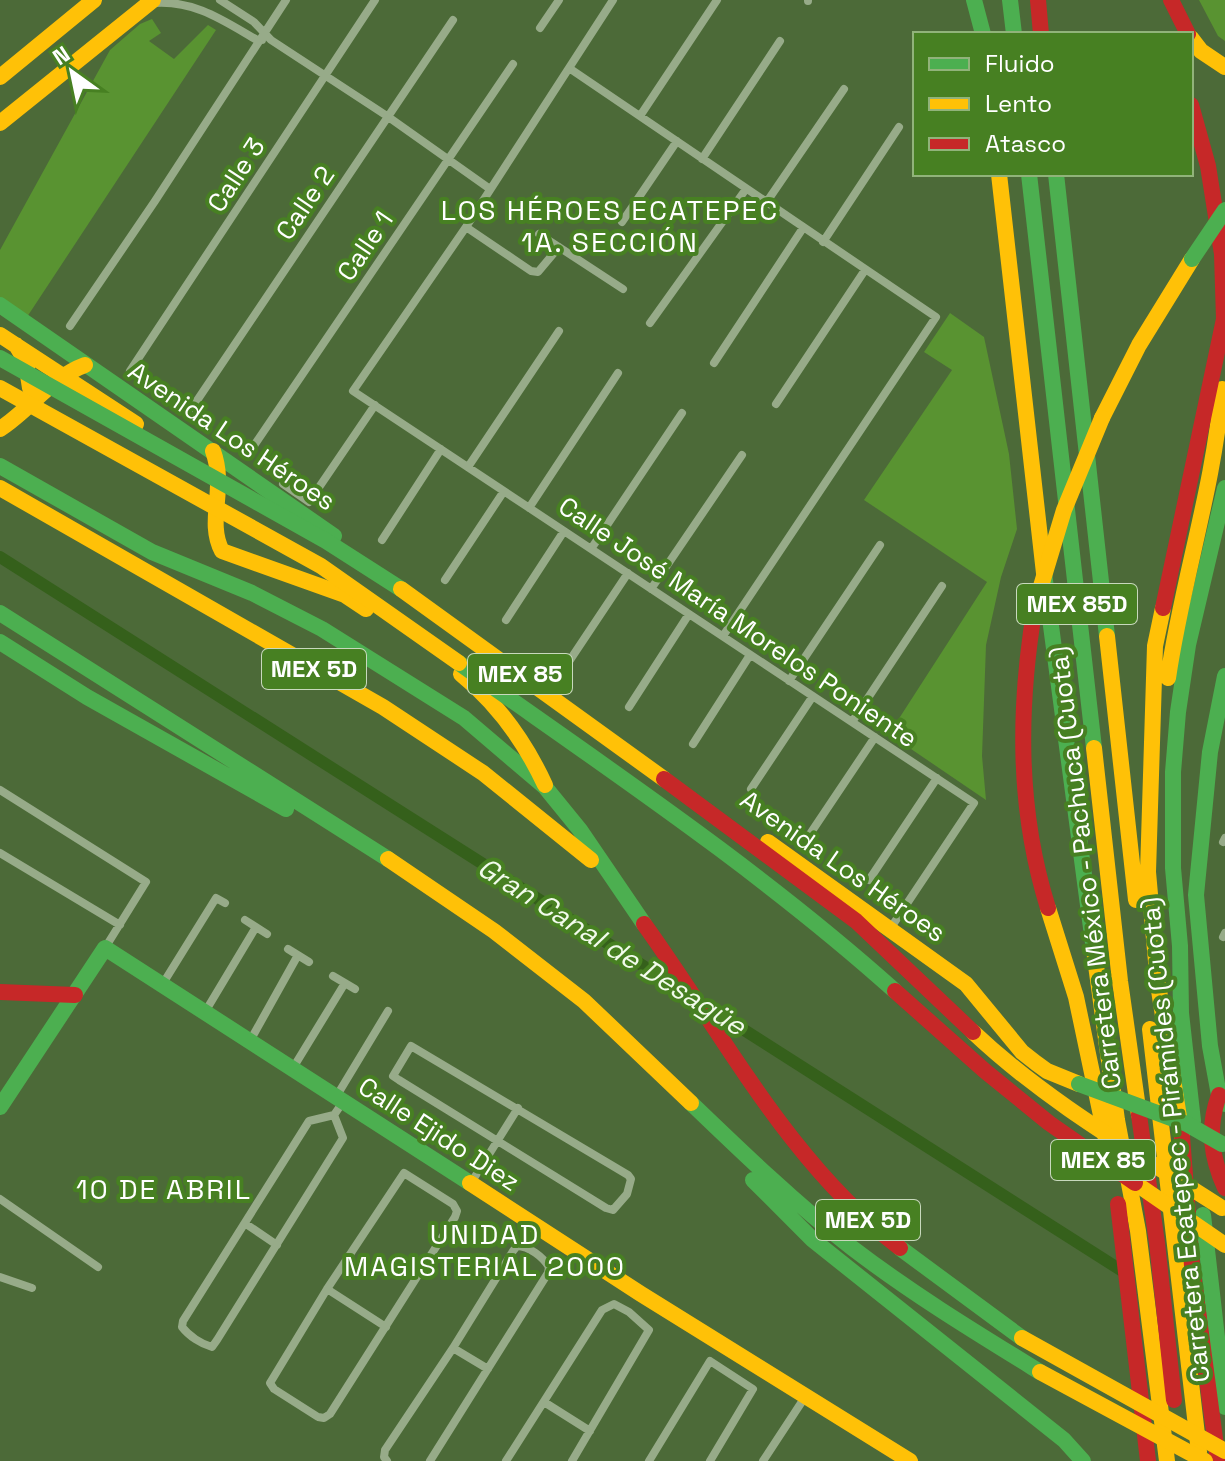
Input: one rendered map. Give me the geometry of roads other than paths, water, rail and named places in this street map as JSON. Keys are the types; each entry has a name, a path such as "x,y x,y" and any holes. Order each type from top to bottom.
{"main road":[{"path":"0,77 94,0"},
{"path":"977,0 983,32"},
{"path":"1010,0 1014,32"},
{"path":"1038,0 1041,32"},
{"path":"1159,0 1168,32"},
{"path":"1171,0 1188,32"},
{"path":"0,123 150,3"},
{"path":"1193,40 1201,51 1225,67"},
{"path":"1181,1013 1170,956 1160,850 1166,695 1173,641 1215,447 1221,395 1223,321 1222,254 1208,166 1193,112"},
{"path":"999,176 1066,745 1117,1120 1138,1231 1167,1461"},
{"name":"Carretera México - Pachuca (Cuota)","path":"1029,176 1120,981 1157,1243 1180,1461"},
{"name":"Carretera México - Pachuca (Cuota)","path":"1056,176 1185,1340 1203,1461"},
{"path":"1148,1461 1121,1220 1079,1011 1045,896 1027,816 1020,720 1035,606 1058,524 1079,467 1139,345 1225,210"},
{"name":"Avenida Los Héroes","path":"0,305 438,605 966,984 1022,1052 1047,1071 1187,1124 1224,1145"},
{"path":"1218,1461 1192,1266 1183,1145 1158,984 1148,872 1155,646 1223,321"},
{"name":"Avenida Los Héroes","path":"0,335 352,569 438,605"},
{"path":"16,345 26,362 30,380 30,396 24,412"},
{"name":"MEX 85","path":"0,358 326,541 422,603 856,921 995,1053 1061,1104 1224,1209"},
{"path":"0,429 24,412 63,374 85,365"},
{"name":"MEX 85","path":"0,388 321,566 403,623 664,809 805,915 843,944 985,1071 1049,1123 1225,1245"},
{"path":"213,451 220,482 214,531 222,551 345,595 465,677 491,702 534,760 545,787"},
{"path":"0,466 130,541 202,573 226,578 322,629 464,718 545,787 580,830 610,877"},
{"name":"MEX 5D","path":"0,488 383,707 483,773 610,877 802,1152 845,1199 892,1242 1022,1338 1225,1451"},
{"name":"Carretera Ecatepec - Pirámides (Cuota)","path":"1225,488 1188,645 1173,772 1173,868 1180,946 1181,1013 1225,1408"},
{"path":"226,578 222,551 229,520 236,514 250,510 266,513"},
{"path":"226,578 251,562"},
{"name":"MEX 5D","path":"0,613 346,830 494,931 584,1001 762,1171 850,1246 928,1303 1040,1372 1203,1461"},
{"path":"0,642 87,697 296,815 346,830"},
{"path":"1225,676 1210,752 1196,895 1210,1046 1222,1100 1211,1114 1210,1136 1225,1188"},
{"path":"0,1107 105,948"},
{"name":"Calle Ejido Diez","path":"105,948 292,1069 338,1104 444,1166 740,1357 910,1461"},
{"path":"0,992 75,995"},
{"path":"671,1085 755,1181 813,1240 1064,1440 1083,1461"},
{"path":"1135,1401 1225,1435"}],"street":[{"path":"220,0 264,31 271,40 387,116 490,189"},
{"path":"70,326 286,0"},
{"name":"Calle 3","path":"130,371 375,0"},
{"path":"540,28 559,0"},
{"path":"559,247 543,269 531,271 466,227 613,0"},
{"path":"640,116 717,0"},
{"path":"150,3 179,1 202,4 257,40 271,40"},
{"name":"Calle 2","path":"192,408 453,20"},
{"path":"702,159 780,41"},
{"name":"Calle 1","path":"251,450 513,64"},
{"path":"569,68 936,317 723,636"},
{"path":"766,203 844,89"},
{"path":"823,242 899,127"},
{"path":"622,222 677,141"},
{"path":"650,323 746,189"},
{"name":"Calle José María Morelos Poniente","path":"466,227 353,391 974,803 890,930"},
{"path":"714,363 803,228"},
{"path":"539,234 623,289"},
{"path":"776,404 865,270"},
{"path":"468,467 559,331"},
{"path":"529,508 618,373"},
{"path":"283,484 309,502 375,405"},
{"path":"591,549 682,413"},
{"path":"382,540 441,449"},
{"path":"651,589 742,455"},
{"path":"445,580 504,491"},
{"path":"506,620 564,531"},
{"path":"789,681 880,545"},
{"path":"564,669 628,573"},
{"path":"852,722 942,586"},
{"path":"629,707 689,614"},
{"path":"693,744 750,655"},
{"path":"751,789 813,696"},
{"path":"810,834 875,737"},
{"path":"869,880 937,778"},
{"path":"0,790 146,882 105,948"},
{"path":"0,853 120,925"},
{"path":"162,985 216,898 225,903"},
{"path":"245,920 267,934"},
{"path":"205,1013 256,927"},
{"path":"288,949 309,962"},
{"path":"249,1041 298,955"},
{"path":"333,976 355,989"},
{"path":"292,1069 345,983"},
{"path":"338,1104 343,1138 212,1347 196,1339 182,1327 183,1321 309,1121 338,1104 388,1011"},
{"path":"411,1046 518,1108 628,1175 631,1179 627,1194 613,1210 393,1076 411,1046"},
{"path":"471,1183 518,1108"},
{"path":"429,1187 444,1166"},
{"path":"404,1173 429,1187 453,1204 457,1211 455,1217 330,1414 318,1417 274,1389 270,1383 273,1375 398,1179 404,1173"},
{"path":"0,1199 98,1267"},
{"path":"246,1224 277,1245"},
{"path":"531,1251 545,1231"},
{"path":"387,1461 385,1450 513,1251 517,1246 523,1246 545,1260 548,1273 430,1461"},
{"path":"0,1277 32,1288"},
{"path":"327,1289 386,1327"},
{"path":"629,1312 641,1294"},
{"path":"506,1461 602,1310 614,1304 629,1312 649,1330 572,1461"},
{"path":"453,1348 488,1369"},
{"path":"730,1373 740,1357"},
{"path":"664,1461 652,1458 710,1361 753,1389 710,1461"},
{"path":"763,1461 805,1397"},
{"path":"544,1402 590,1431"}],"waterway":[{"name":"Gran Canal de Desagüe","path":"0,557 689,995"},
{"name":"Gran Canal de Desagüe","path":"708,1007 1127,1274"}],"district":[{"name":"LOS HÉROES ECATEPEC 1A. SECCIÓN","path":"610,226"},
{"name":"10 DE ABRIL","path":"164,1189"},
{"name":"UNIDAD MAGISTERIAL 2000","path":"485,1250"}]}
